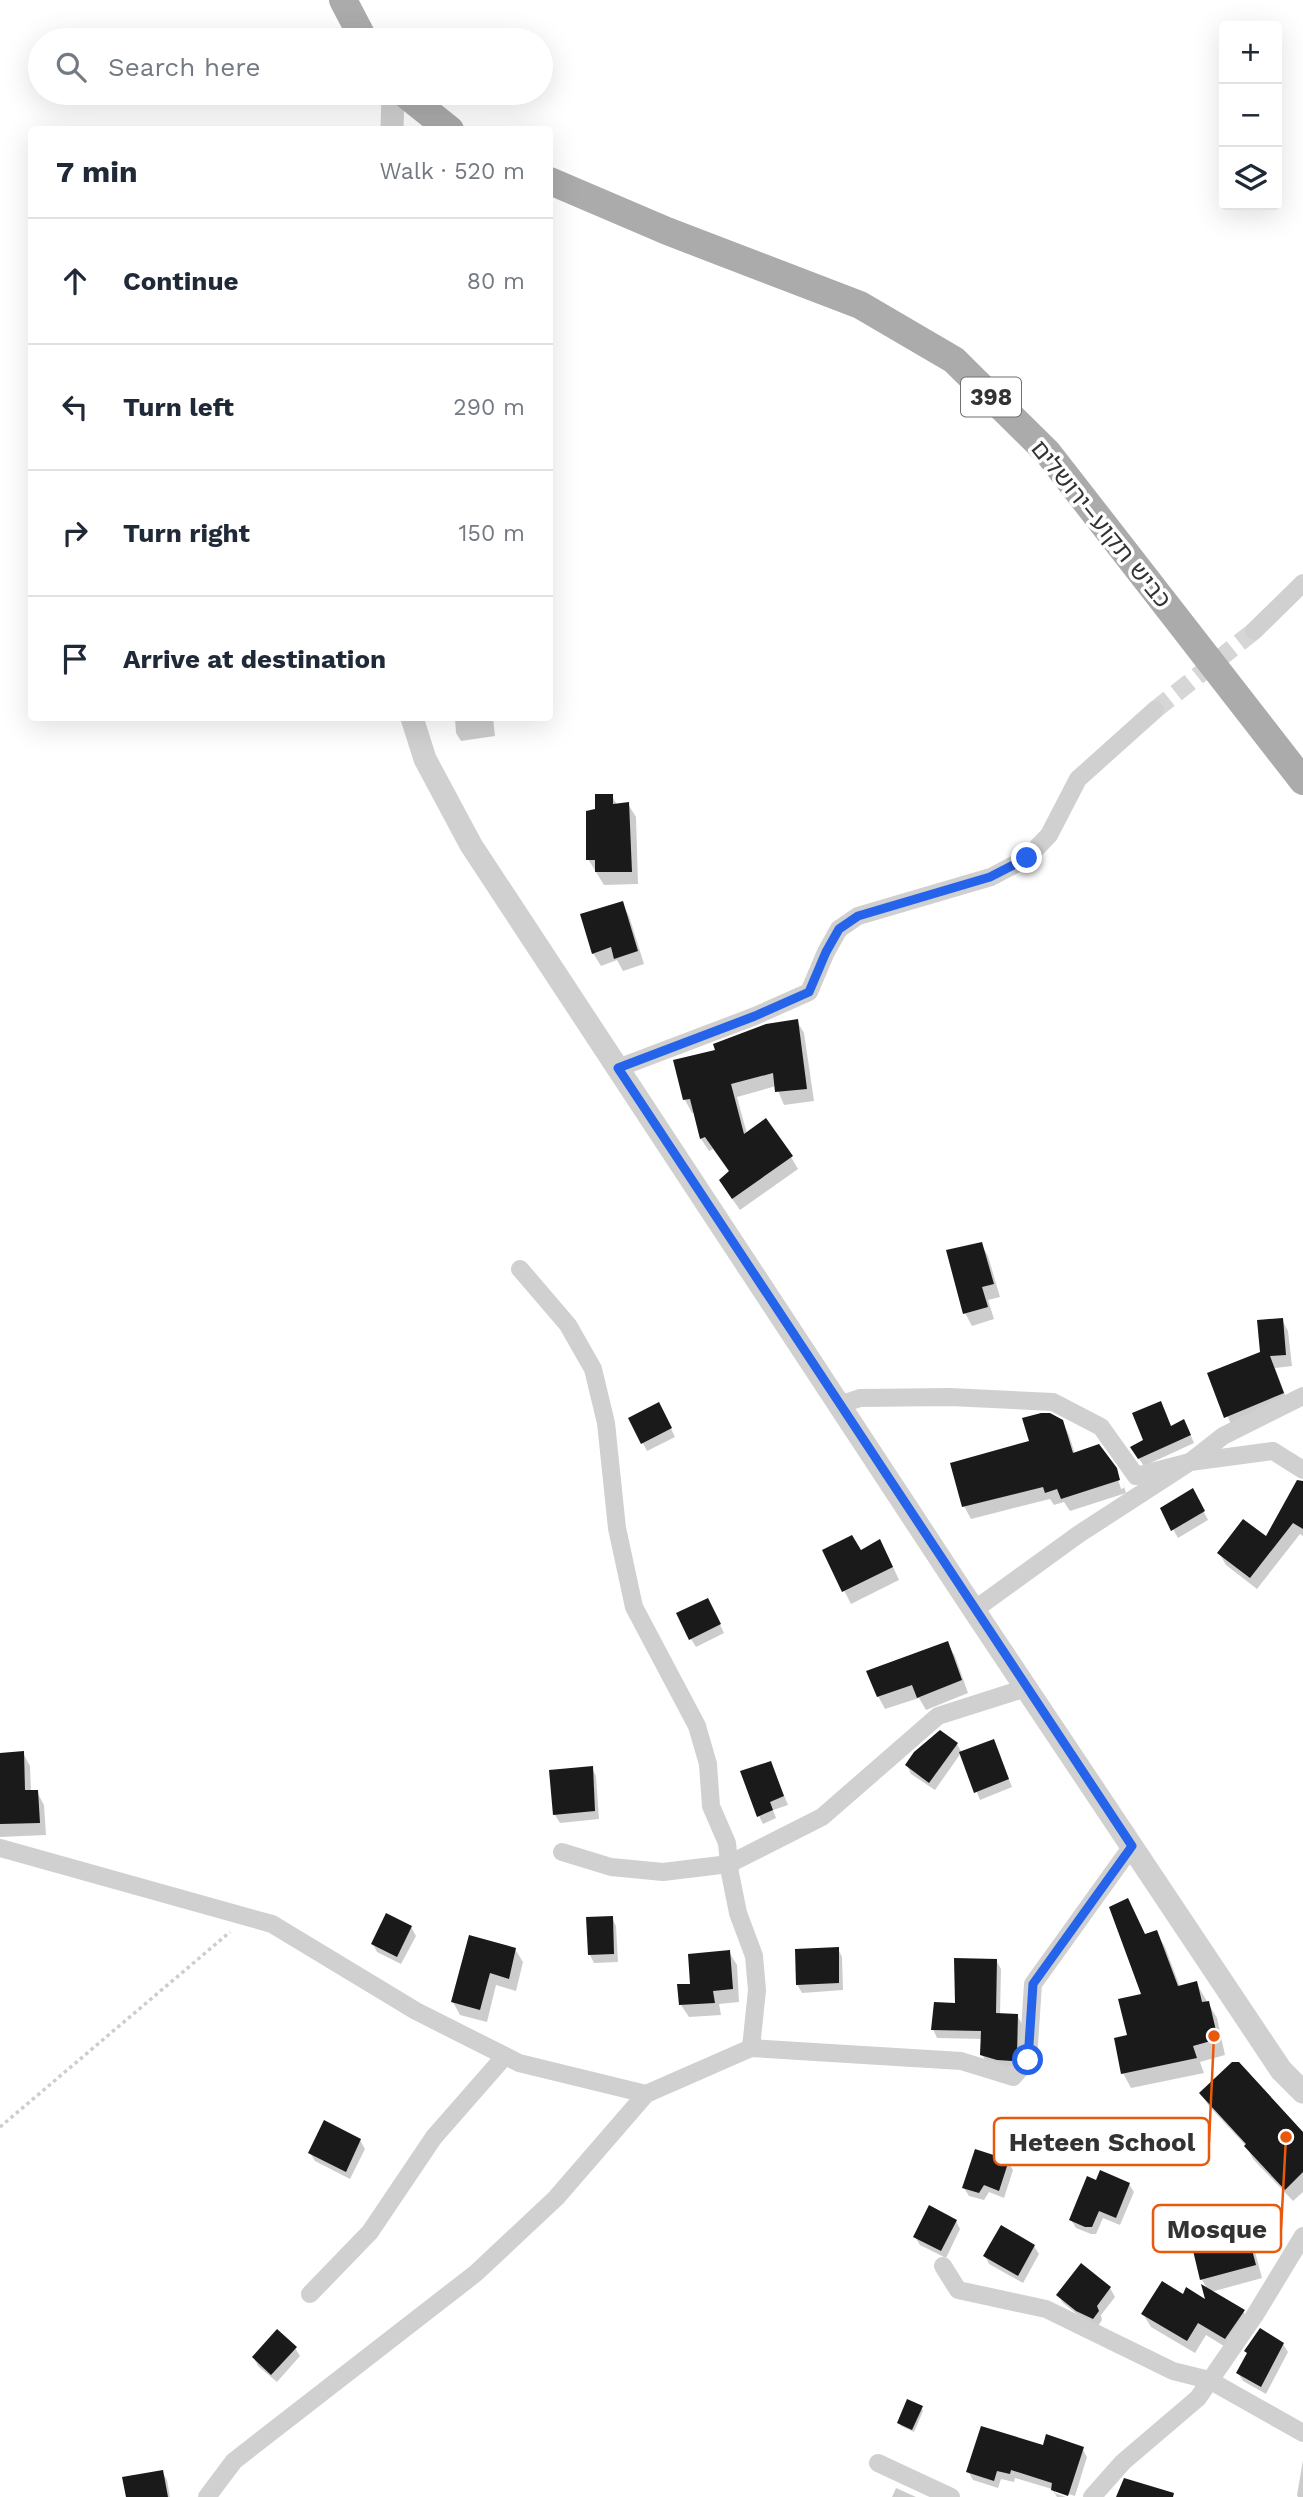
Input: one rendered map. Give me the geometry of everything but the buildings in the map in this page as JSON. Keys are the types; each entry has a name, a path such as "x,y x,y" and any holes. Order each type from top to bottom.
{"main road":[{"path":"343,0 358,28"},
{"path":"419,105 445,126"},
{"name":"כביש תקוע–ירושלים","path":"553,182 667,231 860,305 954,360 1048,453 1303,781"}],"street":[{"path":"392,126 393,105"},
{"path":"1254,631 1303,583"},
{"path":"618,1068 755,1016 809,992 839,929 858,916 990,877 1027,858 1049,835 1078,779 1155,709"},
{"path":"413,721 425,759 471,845 1026,1688 1281,2070 1303,2092"},
{"path":"520,1269 568,1325 593,1369 606,1423 617,1528 634,1607 697,1726 708,1764 711,1806 727,1843 738,1913 754,1956 757,1990 751,2048"},
{"path":"974,1610 1079,1534 1190,1462 1223,1436 1303,1396"},
{"path":"839,1405 860,1398 950,1397 1053,1402 1101,1427 1136,1476 1190,1462 1273,1451 1303,1470"},
{"path":"562,1852 611,1867 663,1872 729,1864 822,1817 938,1716 1026,1688"},
{"path":"207,2497 234,2461 476,2273 556,2198 646,2094 751,2048 961,2061 1013,2077 1028,2060 1033,1984 1132,1846"},
{"path":"0,1848 272,1924 416,2011 519,2063 646,2094"},
{"path":"310,2294 370,2232 434,2137 505,2056"},
{"path":"1092,2497 1123,2462 1198,2398 1255,2315 1303,2236"},
{"path":"943,2266 958,2290 1046,2309 1173,2371 1209,2380 1303,2433"},
{"path":"878,2463 951,2497"}],"path":[{"path":"0,2127 247,1917"}],"tunnel":[{"path":"1155,710 1254,631"}],"place":[{"name":"Heteen School","path":"1214,2036"},
{"name":"Mosque","path":"1286,2137"}],"route":[{"path":"1027,858 990,877 858,916 839,929 809,992 755,1016 618,1068 1132,1846 1033,1984 1028,2060"}]}
